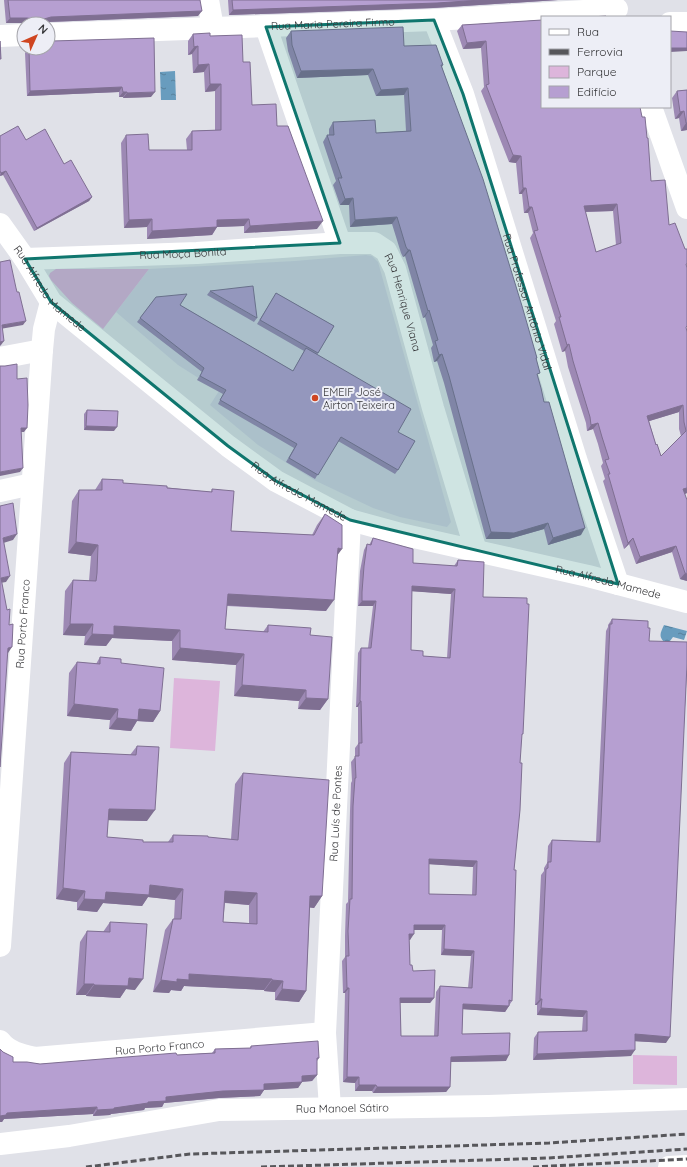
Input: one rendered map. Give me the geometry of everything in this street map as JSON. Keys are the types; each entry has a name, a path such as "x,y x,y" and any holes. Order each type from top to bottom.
{"street":[{"path":"208,0 213,28"},
{"name":"Rua Maria Pereira Firmo","path":"56,34 434,20 618,9"},
{"name":"Rua Professor Antônio Vidal","path":"434,20 463,94 576,458 618,584"},
{"path":"671,23 687,23"},
{"path":"266,27 340,243"},
{"path":"0,36 16,35"},
{"path":"651,108 687,208"},
{"name":"Rua Alfredo Mamede","path":"0,224 52,302 241,456 276,481 350,520 406,535 588,576 687,602"},
{"name":"Rua Moça Bonita","path":"24,259 197,253 340,243"},
{"name":"Rua Henrique Viana","path":"340,243 374,243 386,251 395,269 433,408 476,551"},
{"name":"Rua Porto Franco","path":"0,946 4,814 42,350 46,317 52,302"},
{"path":"0,358 42,350"},
{"path":"0,491 32,484"},
{"name":"Rua Luís de Pontes","path":"330,1108 325,1033 350,520"},
{"name":"Rua Porto Franco","path":"0,1041 17,1054 35,1058 325,1033"},
{"name":"Rua Manoel Sátiro","path":"0,1144 69,1136 218,1110 488,1106 687,1099"},
{"path":"669,1167 687,1166"}],"highlighted area":[{"path":"434,20 463,94 618,584 350,520 276,481 228,446 51,302 25,259 340,243 266,27"}],"shaded area":[{"name":"EMEIF José Airton Teixeira","path":"366,255 372,256 378,262 451,522 447,527 400,517 373,508 314,480 258,445 210,405 219,391 178,365 116,312 149,269 295,261"}],"green space":[{"path":"56,269 149,269 103,329 72,303 51,280 49,276 50,273"},
{"path":"174,678 220,681 215,751 170,748"},
{"path":"633,1055 677,1056 677,1085 633,1084"}],"water":[{"path":"175,71 176,100 161,100 160,72"},
{"path":"664,625 687,631 684,640 673,637 670,641 664,642 662,640 661,632"}],"building":[{"path":"8,0 200,0 202,11 56,17 16,16 16,18 10,18"},
{"path":"232,0 481,0 437,3 233,10"},
{"path":"541,20 541,108 640,108 642,117 645,117 651,181 665,180 669,225 675,223 685,249 687,249 687,488 683,489 687,500 687,574 685,573 676,546 640,557 633,538 628,543 608,474 610,474 605,460 609,459 598,423 591,425 569,344 567,345 559,317 561,317 534,231 538,230 532,207 529,207 526,188 523,188 521,156 513,155 486,85 489,84 486,41 467,43 462,25","holes":["617,204 621,243 596,252 584,206","683,405 686,431 661,456 647,416"]},
{"path":"403,27 404,46 436,45 443,65 441,65 483,179 537,358 540,373 537,374 544,402 549,402 585,528 553,538 548,523 514,533 491,532 449,376 442,354 439,355 435,341 438,340 429,310 428,311 410,250 406,247 397,217 355,220 353,198 345,199 338,178 342,178 327,135 334,135 333,122 375,120 376,133 411,131 408,88 381,90 373,69 301,71 292,45 291,31"},
{"path":"671,31 687,32 687,48 671,48"},
{"path":"210,33 210,36 242,35 243,62 250,62 252,105 276,104 277,126 288,126 323,221 250,226 249,219 217,220 217,227 152,231 152,219 129,220 126,135 148,134 149,150 192,150 192,131 221,130 221,84 210,84 209,64 198,65 198,46 194,47 193,34"},
{"path":"154,38 155,92 127,93 123,92 122,87 30,91 29,56 56,56 56,41"},
{"path":"687,90 686,123 684,111 680,112 677,91"},
{"path":"18,126 26,140 45,129 64,164 71,160 92,197 37,228 6,171 1,173 0,171 0,136"},
{"path":"10,260 17,292 19,292 26,321 2,325 4,341 0,342 0,262"},
{"path":"253,286 257,318 210,291"},
{"path":"276,293 334,326 318,353 260,320"},
{"path":"187,294 180,305 293,371 306,348 411,409 398,432 415,441 398,470 341,437 318,475 289,458 297,444 220,400 226,390 200,376 204,368 140,318 156,297"},
{"path":"17,364 17,379 27,378 27,428 21,428 23,468 0,472 0,366"},
{"path":"87,410 118,411 117,427 86,426"},
{"path":"102,479 123,480 123,483 167,486 167,488 212,492 212,489 234,491 231,531 314,535 325,514 342,525 342,549 338,548 334,600 228,594 225,629 268,632 268,625 311,628 310,635 332,637 328,699 306,698 306,690 242,685 244,654 180,648 180,630 114,626 114,635 92,634 93,624 70,624 73,580 96,581 97,573 98,545 76,542 79,490 102,490"},
{"path":"13,503 17,534 3,538 10,576 1,578 7,610 10,609 9,625 13,624 12,647 8,648 0,767 0,506"},
{"path":"373,538 413,549 413,563 457,566 458,560 484,562 483,597 527,598 527,604 529,604 523,734 520,763 522,763 520,810 514,870 516,870 512,1001 509,1000 509,1006 463,1004 462,1034 510,1033 509,1055 451,1057 450,1087 377,1087 376,1085 359,1085 359,1077 347,1077 349,988 347,988 346,956 349,956 348,931 350,899 352,899 353,806 356,778 355,756 359,756 359,743 362,743 360,701 361,648 371,648 376,601 362,601 367,544 371,545","holes":["412,586 455,589 450,658 423,656 423,651 411,650","429,859 477,861 476,895 429,894","414,925 445,925 444,949 474,951 472,988 440,986 438,1036 401,1036 400,998 434,998 435,970 413,971 412,965 410,965 409,934 414,934"]},
{"path":"612,619 648,621 648,628 650,628 649,641 687,642 670,1037 635,1034 635,1050 537,1054 538,1032 587,1031 587,1011 541,1008 542,999 540,999 546,869 548,868 548,862 551,862 552,840 600,842 610,624 612,624"},
{"path":"100,657 121,659 121,663 164,668 160,711 139,709 138,720 117,718 118,709 74,704 77,662 100,664"},
{"path":"137,746 159,747 155,810 109,809 107,837 143,840 143,842 173,842 173,835 208,836 238,840 243,773 329,780 322,896 310,896 306,991 282,989 283,981 272,979 189,974 189,980 177,979 177,982 161,980 173,919 181,919 183,889 150,885 149,895 106,892 105,900 84,899 85,891 63,888 71,752 136,755","holes":["225,891 257,893 257,924 223,922"]},
{"path":"110,922 147,924 143,979 129,978 128,986 84,984 87,931 110,932"},
{"path":"318,1041 319,1058 317,1058 317,1075 302,1076 302,1082 264,1084 264,1090 223,1091 166,1097 166,1101 148,1102 114,1109 97,1110 97,1107 7,1113 6,1115 0,1116 0,1049 13,1057 13,1062 40,1064 176,1053 177,1055 215,1053 215,1049 251,1048 251,1046"}],"railway":[{"path":"86,1167 190,1154 549,1143 687,1134"},
{"path":"261,1167 549,1158 687,1149"},
{"path":"533,1167 687,1159"}],"place":[{"name":"EMEIF José Airton Teixeira","path":"315,398"}]}
